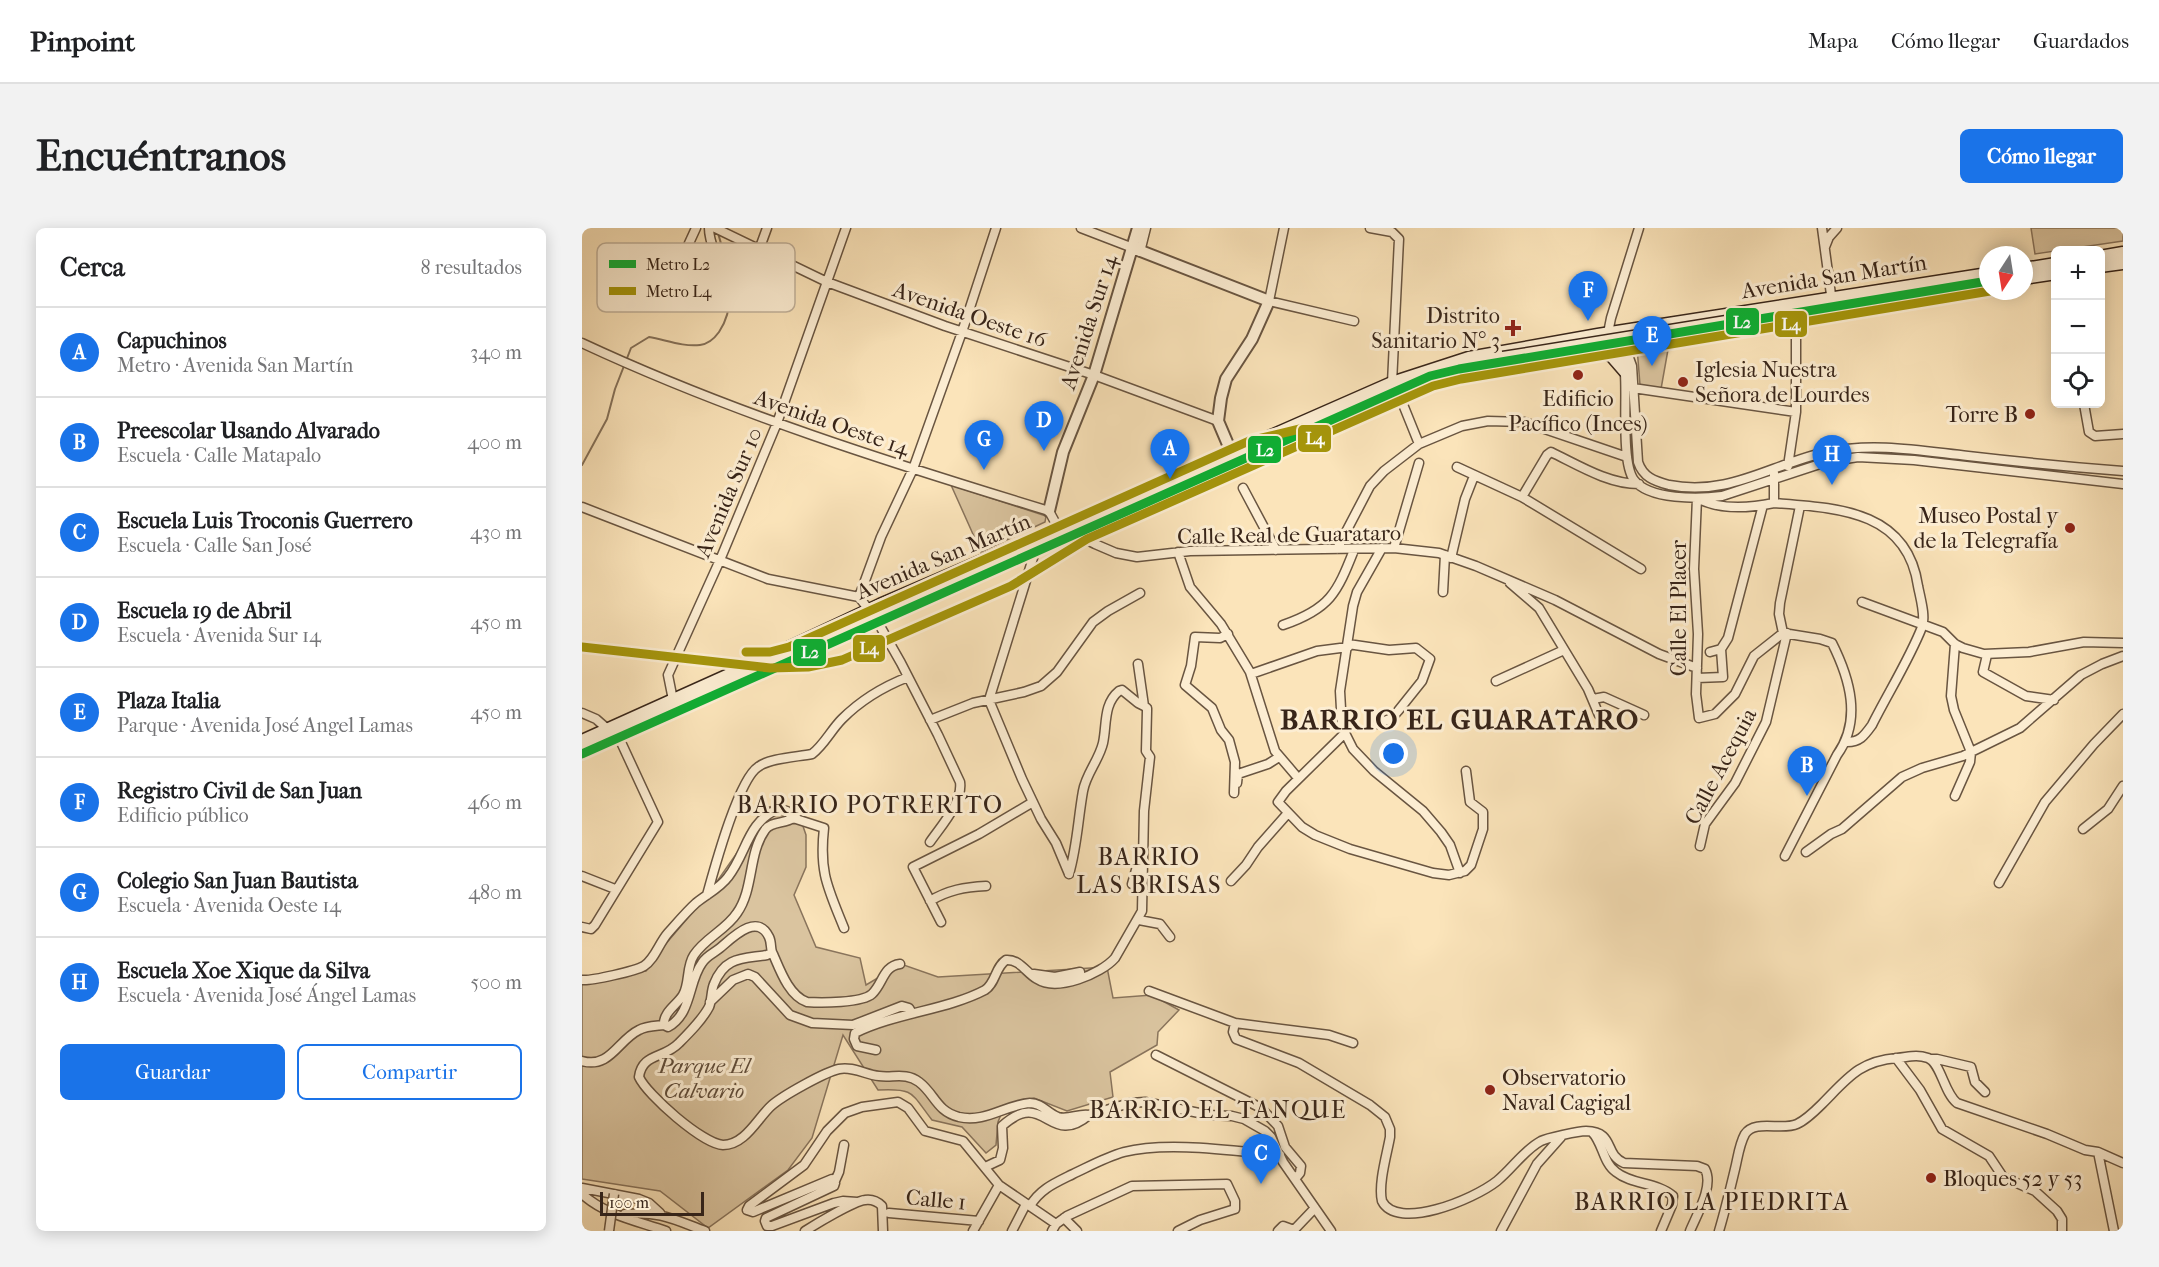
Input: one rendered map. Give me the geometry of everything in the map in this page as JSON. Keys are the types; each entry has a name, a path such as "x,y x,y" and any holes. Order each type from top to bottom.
{"main road":[{"path":"2105,256 2123,253"},
{"path":"2105,265 2123,263"},
{"path":"2033,268 2051,265"},
{"path":"2033,277 2051,274"},
{"name":"Avenida San Martín","path":"1395,387 1454,373 1742,327 1832,304 1979,276"},
{"name":"Avenida San Martín","path":"1832,304 1979,285"},
{"name":"Avenida San Martín","path":"582,741 613,733 872,614 977,562 1061,532 1440,366 1486,354 1610,334 1791,313"},
{"path":"1440,366 1791,313"},
{"path":"1600,350 1612,356 1625,371"},
{"path":"1454,373 1497,359"},
{"name":"Avenida San Martín","path":"582,752 673,700 1037,545 1061,532 1080,528 1233,458"}],"street":[{"path":"689,243 696,228"},
{"path":"709,228 711,243"},
{"name":"Avenida Oeste 16","path":"715,228 746,243"},
{"path":"762,243 767,228"},
{"name":"Avenida Sur 10","path":"673,700 668,675 720,560 777,423 846,228"},
{"path":"859,597 881,537 912,469 962,332 996,228"},
{"path":"1081,228 1269,301 1354,321"},
{"path":"1233,458 1218,421 1227,379 1252,339 1269,301 1284,228"},
{"path":"1371,228 1392,232 1399,239 1395,387 1419,444"},
{"path":"1639,228 1611,318 1610,334 1631,360 1638,462 1645,476 1650,479 1683,487 1706,488 1732,483 1789,463 1842,449 1872,447 2122,471"},
{"path":"1822,228 1832,304"},
{"path":"1826,247 1829,237 1837,228"},
{"name":"Avenida Sur 14","path":"1049,511 1063,452 1094,375 1137,250 1140,230"},
{"name":"Avenida Oeste 16","path":"795,267 827,282 962,332 1094,375 1218,421"},
{"path":"1788,474 1796,412 1791,313"},
{"name":"Avenida Oeste 14","path":"582,343 632,366 777,423 912,469 1049,511"},
{"path":"1620,347 1625,371 1627,457 1632,477 1639,484"},
{"path":"1633,388 1796,412"},
{"path":"2085,408 2090,432 2095,436 2123,434"},
{"path":"1337,549 1376,478 1419,444 1462,426 1488,421 1524,422 1627,457"},
{"path":"1522,497 1547,454 1551,453 1625,484 1639,484 1664,494 1697,498 1722,496 1774,478 1844,459 1872,457 2123,484"},
{"path":"1394,548 1419,463"},
{"path":"1456,467 1522,497 1641,569"},
{"path":"1774,503 1775,468"},
{"path":"1443,592 1448,556 1474,476"},
{"path":"1243,488 1276,550"},
{"path":"1697,498 1717,506 1774,503 1837,510 1865,518 1895,535 1909,553 1914,564 1924,624 1872,725 1860,740 1847,742"},
{"name":"Calle El Placer","path":"1697,498 1694,569 1698,634 1696,694 1700,718 1715,714 1740,687 1754,656 1785,633"},
{"path":"1697,678 1723,677 1721,649 1728,638 1763,505"},
{"name":"Calle Acequia","path":"1700,846 1705,824 1735,783 1766,722 1785,633 1779,614 1780,603 1800,506"},
{"path":"582,507 768,579 859,597 872,614 908,677 958,777 961,789 954,805 930,842"},
{"path":"1049,511 1061,532"},
{"name":"Calle Real de Guarataro","path":"1080,528 1085,539 1116,554 1137,557 1178,552 1382,548 1448,556 1506,578 1578,610 1659,654 1697,668"},
{"path":"1037,545 989,700 1033,802 1056,843 1069,874 1078,837 1083,790 1101,748 1107,709 1112,699 1122,690 1138,704 1144,706"},
{"path":"1382,548 1354,600 1339,700 1340,720 1344,734 1353,748 1374,771 1423,811 1441,832 1450,845 1460,873"},
{"path":"1283,625 1306,616 1332,596 1343,578 1354,550"},
{"path":"1178,552 1190,587 1228,634 1251,674 1272,743 1279,757 1298,778"},
{"path":"1506,578 1539,609 1593,699 1599,715"},
{"path":"930,720 973,703 1041,686 1057,672 1093,622 1140,593"},
{"path":"1862,602 1943,632 1955,644 1987,655 2042,650 2084,642 2123,643"},
{"path":"1785,633 1832,643 1844,672 1852,706 1847,742 1837,755 1785,856"},
{"path":"1228,634 1220,638 1195,637 1191,666 1185,685 1212,708 1221,730 1229,740 1235,762 1235,791 1238,774 1268,764 1279,757"},
{"path":"1955,644 1951,696 1954,710 1971,752 1971,762 1955,796"},
{"path":"1251,674 1317,651 1348,646 1389,650 1416,648 1430,659 1422,681 1392,718 1377,724"},
{"path":"1710,652 1721,649"},
{"path":"1496,681 1564,650"},
{"path":"1987,655 1983,672 2026,696 2054,700"},
{"path":"1806,852 1842,829 1902,777 1922,768 1964,756 2020,728 2081,675 2123,656"},
{"path":"876,1050 857,1046 854,1039 855,1033 912,1012 985,990 992,983 999,966 1006,960 1016,962 1037,980 1051,984 1078,980 1111,963 1138,920 1143,903 1144,802 1150,757 1146,751 1147,708 1144,706 1138,664"},
{"path":"707,895 734,808 753,771 768,762 812,754 850,711 884,687 908,677"},
{"path":"1593,699 1604,696 1644,715"},
{"path":"582,712 613,733 642,783 658,822 593,928 582,927"},
{"path":"1999,882 2045,802 2094,744 2123,714"},
{"path":"1344,734 1298,778 1278,802 1308,831 1350,849 1433,873 1449,875 1460,873 1471,865 1483,829 1483,812 1470,802 1466,771"},
{"path":"2083,829 2108,809 2123,786"},
{"path":"941,922 913,867 979,834 1033,802"},
{"path":"582,980 600,979 616,973 634,971 646,964 665,937 696,903 726,880 738,864 753,829 760,819 778,809 787,811 794,818 824,828 822,856 825,882 844,928"},
{"path":"1231,881 1246,866 1258,847 1288,813"},
{"path":"664,1025 665,1016 684,993 693,956 707,940 735,917 740,909 754,858 765,830 773,824 789,822 794,818"},
{"path":"1132,885 1143,843"},
{"path":"582,876 615,889"},
{"path":"930,901 951,891 986,886"},
{"path":"1138,920 1160,924 1170,937"},
{"path":"582,1061 601,1062 641,1029 671,1025 682,1012 691,994 702,962 742,930 754,926 765,930 771,940 771,953 789,987 799,998 811,1003 864,999 875,991 891,966 900,964"},
{"path":"771,953 737,959 724,968 715,981 710,1002 703,1016 676,1047 653,1057 644,1064 639,1077 662,1104 703,1138 713,1143 730,1144 738,1140 778,1101 841,1068 877,1076 902,1075 914,1078 923,1085 941,1108 962,1118 987,1117 1030,1103 1040,1105 1062,1118 1089,1115"},
{"path":"1028,971 1046,977 1080,972"},
{"path":"710,1002 733,980 748,974 755,977 790,1015 804,1021 853,1025 902,1006 909,1008 912,1012"},
{"path":"1149,991 1235,1023 1329,1035 1353,1043"},
{"path":"1235,1023 1233,1032 1236,1039 1299,1063 1370,1105 1385,1117 1390,1129 1390,1137 1382,1196 1389,1214 1400,1222"},
{"path":"1719,1231 1740,1148 1747,1132 1755,1128 1797,1124 1859,1069 1875,1061 1913,1054 1971,1067 1975,1082 1984,1092"},
{"path":"1156,1055 1244,1098 1266,1112 1278,1126 1287,1150 1296,1158 1300,1166 1300,1173 1295,1179"},
{"path":"1896,1058 1920,1090 1942,1129 1989,1156 2003,1177 2035,1191 2062,1219 2062,1231"},
{"path":"1931,1059 1952,1099 1957,1103 2047,1134 2085,1150 2098,1152 2123,1163"},
{"path":"985,1167 1000,1160 1002,1126 1019,1113 1039,1113 1053,1123 1063,1126 1076,1124 1089,1115 1130,1103 1145,1102 1209,1115 1238,1117 1268,1134 1314,1209 1331,1231"},
{"path":"835,1181 829,1180 753,1212 747,1211 749,1206 804,1165 826,1131 840,1117 862,1107 901,1103 908,1108 925,1131 963,1141 999,1185 1054,1227 1064,1218 1102,1198 1137,1185 1227,1184 1235,1201 1235,1209 1200,1220 1178,1231"},
{"path":"1434,1220 1491,1186 1542,1140 1577,1132 1599,1132 1605,1136 1614,1158 1624,1163 1705,1168 1708,1176 1706,1191 1690,1231"},
{"path":"1592,1132 1601,1144 1613,1170 1623,1176 1666,1190 1673,1196 1672,1205 1661,1231"},
{"path":"1501,1231 1537,1164 1553,1143 1561,1137"},
{"path":"844,1145 835,1185 766,1218 767,1226 834,1203 873,1200 880,1204 883,1210 883,1231"},
{"path":"1012,1231 1028,1205 1048,1186 1103,1159 1133,1150 1165,1148 1280,1155"},
{"path":"2098,1152 2114,1231"},
{"path":"973,1231 999,1185"},
{"path":"582,1188 649,1203 661,1214"},
{"path":"582,1194 600,1208 666,1231"},
{"path":"609,1231 614,1194"},
{"path":"805,1231 857,1202"},
{"path":"1278,1231 1283,1226 1294,1231 1314,1209"},
{"path":"620,1214 649,1212 661,1214 705,1231"},
{"name":"Calle 1","path":"889,1213 979,1221"},
{"path":"1064,1218 1077,1231"}],"green space":[{"path":"2031,228 2123,228 2123,241 2089,246 2051,246 2051,252 2035,254"},
{"path":"1669,344 1661,389 1640,385 1637,347"},
{"path":"951,485 1046,516 1045,522 981,552"},
{"name":"Parque El Calvario","path":"780,805 797,809 806,835 806,867 794,895 816,947 860,958 866,985 901,964 938,977 1107,967 1113,998 1152,995 1179,1010 1158,1032 1157,1045 1110,1072 1113,1097 1067,1111 1034,1098 1015,1102 1004,1107 998,1122 996,1145 986,1153 962,1127 932,1120 915,1098 906,1091 878,1090 843,1035 812,1138 788,1170 708,1228 660,1191 582,1179 582,982 615,973 646,971 658,953 709,893 769,807"}],"waterway":[{"path":"718,233 721,243"},
{"path":"582,465 607,419 615,389 631,348 649,337 681,344 706,344 719,332 728,312"}],"metro line":[{"name":"L2","path":"582,754 1430,376 1459,369 1979,282"},
{"name":"L4","path":"582,647 770,668 808,667 842,660 1011,586 1087,539 1433,386 1461,379 1979,293"},
{"name":"L4","path":"746,652 770,652 789,647 1249,441 1304,428"}],"place":[{"name":"Registro Civil de San Juan","path":"1588,321"},
{"name":"Distrito Sanitario N° 3","path":"1513,328"},
{"name":"Plaza Italia","path":"1652,366"},
{"name":"Edificio Pacífico (Inces)","path":"1578,375"},
{"name":"Iglesia Nuestra Señora de Lourdes","path":"1683,382"},
{"name":"Torre B","path":"2030,414"},
{"name":"Escuela 19 de Abril","path":"1044,451"},
{"name":"Colegio San Juan Bautista","path":"984,470"},
{"name":"Capuchinos","path":"1170,479"},
{"name":"Escuela Xoe Xique da Silva","path":"1832,485"},
{"name":"Museo Postal y de la Telegrafía","path":"2070,528"},
{"name":"Preescolar Usando Alvarado","path":"1807,796"},
{"name":"Observatorio Naval Cagigal","path":"1490,1090"},
{"name":"Bloques 52 y 53","path":"1931,1178"},
{"name":"Escuela Luis Troconis Guerrero","path":"1261,1184"}],"district":[{"name":"BARRIO EL GUARATARO","path":"1460,719"},
{"name":"BARRIO POTRERITO","path":"870,805"},
{"name":"BARRIO LAS BRISAS","path":"1149,871"},
{"name":"BARRIO EL TANQUE","path":"1218,1110"},
{"name":"BARRIO LA PIEDRITA","path":"1712,1202"}]}
